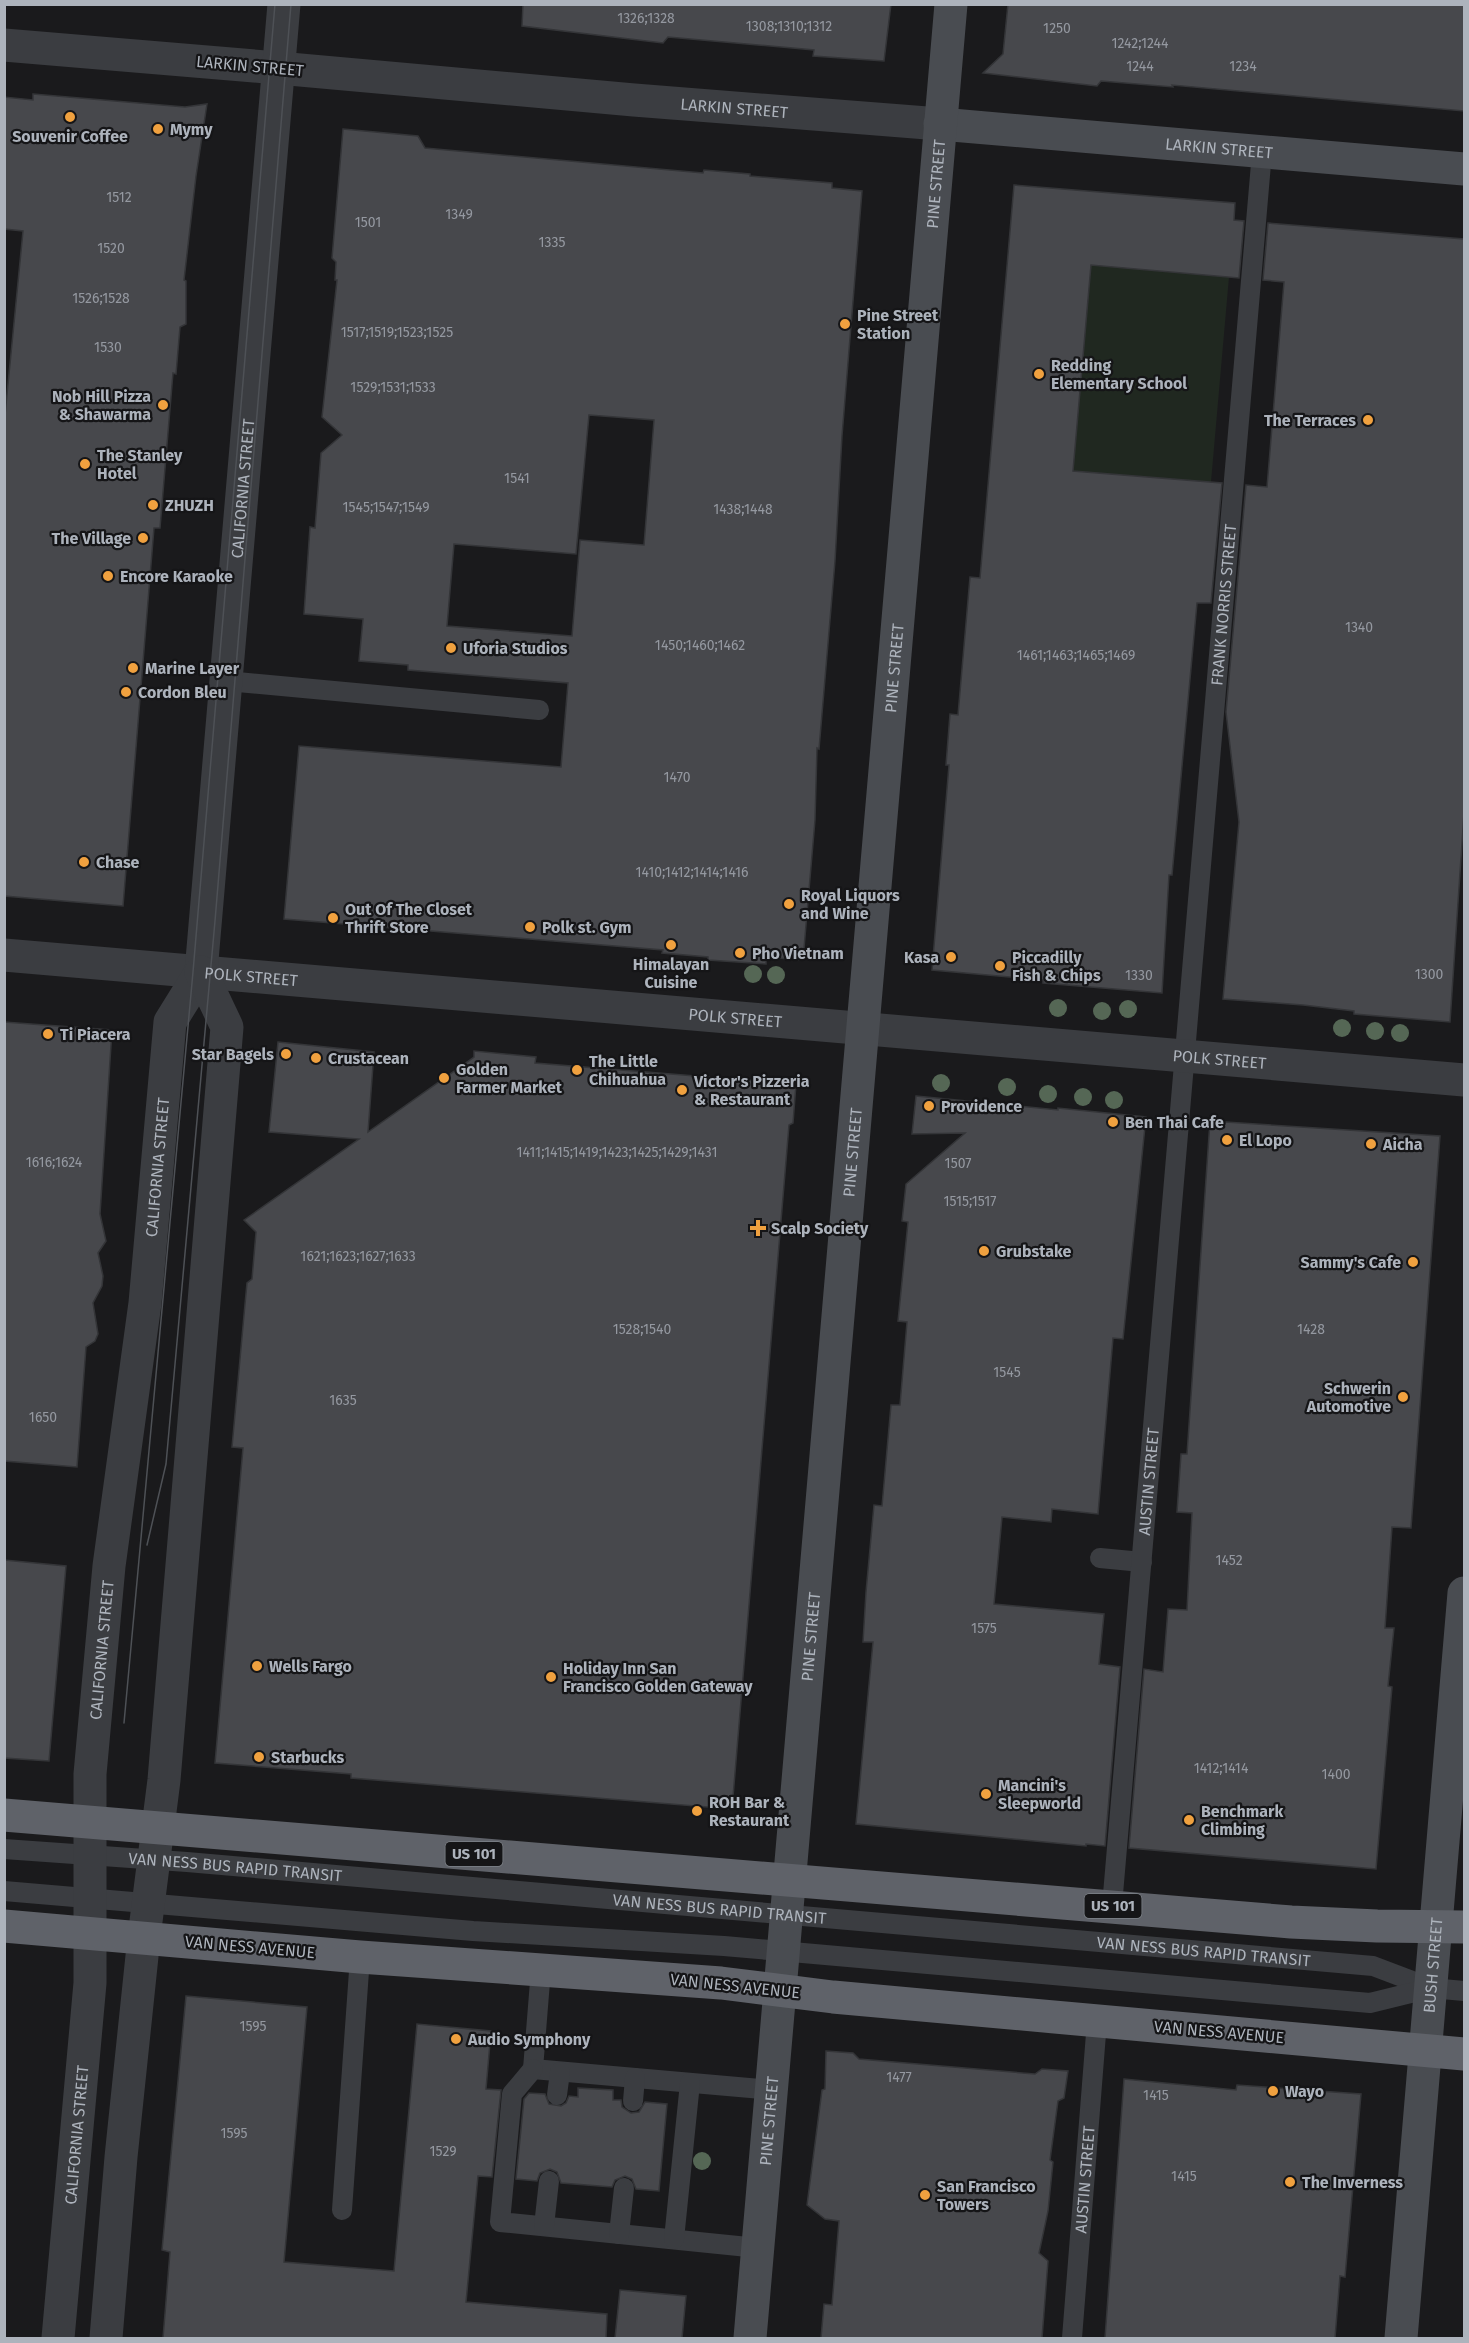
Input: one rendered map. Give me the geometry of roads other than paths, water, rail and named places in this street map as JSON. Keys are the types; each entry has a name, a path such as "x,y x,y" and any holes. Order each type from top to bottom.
{"highway":[{"name":"US 101","path":"4,1815 90,1822 157,1843 789,1880 1291,1922 1450,1927"},
{"name":"VAN NESS AVENUE","path":"4,1926 721,1983 780,1991 1464,2054"}],"main road":[{"name":"PINE STREET","path":"750,2338 951,4"},
{"name":"LARKIN STREET","path":"940,124 1464,169"},
{"name":"BUSH STREET","path":"1401,2338 1431,1988 1450,1927 1464,1593"}],"street":[{"name":"CALIFORNIA STREET","path":"58,2338 90,1983 90,1774 108,1578 145,1303 170,1022 201,972 284,4"},
{"name":"LARKIN STREET","path":"4,45 634,100 940,124"},
{"name":"POLK STREET","path":"4,955 1464,1080"},
{"path":"106,2338 144,1937 157,1843 227,1027 201,972"}],"lane":[{"name":"FRANK NORRIS STREET","path":"1185,1057 1262,152"},
{"path":"227,681 539,710"},
{"name":"AUSTIN STREET","path":"1112,1906 1185,1057"},
{"path":"1100,1558 1142,1562"},
{"name":"VAN NESS BUS RAPID TRANSIT","path":"4,1849 90,1855 157,1843 786,1916 1373,1966 1431,1988 1464,1991"},
{"name":"VAN NESS BUS RAPID TRANSIT","path":"4,1891 473,1931 629,1939 783,1951 1370,2003 1431,1988"},
{"path":"342,2210 360,1956"},
{"path":"541,1969 533,2069 512,2094 500,2222 758,2248"},
{"name":"AUSTIN STREET","path":"1072,2338 1097,2021"},
{"path":"533,2069 772,2090"},
{"path":"557,2095 560,2072"},
{"path":"633,2101 635,2078"},
{"path":"674,2239 690,2083"},
{"path":"544,2226 549,2181"},
{"path":"619,2234 624,2188"}],"tram line":[{"path":"124,1723 193,972 275,4"},
{"path":"147,1545 166,1464 215,921 291,4"}],"place":[{"name":"Souvenir Coffee","path":"70,117"},
{"name":"Mymy","path":"158,129"},
{"name":"Pine Street Station","path":"845,324"},
{"name":"Redding Elementary School","path":"1039,374"},
{"name":"Nob Hill Pizza & Shawarma","path":"163,405"},
{"name":"The Terraces","path":"1368,420"},
{"name":"The Stanley Hotel","path":"85,464"},
{"name":"ZHUZH","path":"153,505"},
{"name":"The Village","path":"143,538"},
{"name":"Encore Karaoke","path":"108,576"},
{"name":"Uforia Studios","path":"451,648"},
{"name":"Marine Layer","path":"133,668"},
{"name":"Cordon Bleu","path":"126,692"},
{"name":"Chase","path":"84,862"},
{"name":"Royal Liquors and Wine","path":"789,904"},
{"name":"Out Of The Closet Thrift Store","path":"333,918"},
{"name":"Polk st. Gym","path":"530,927"},
{"name":"Himalayan Cuisine","path":"671,945"},
{"name":"Pho Vietnam","path":"740,953"},
{"name":"Kasa","path":"951,957"},
{"name":"Piccadilly Fish & Chips","path":"1000,966"},
{"name":"Ti Piacera","path":"48,1034"},
{"name":"Star Bagels","path":"286,1054"},
{"name":"Crustacean","path":"316,1058"},
{"name":"The Little Chihuahua","path":"577,1070"},
{"name":"Golden Farmer Market","path":"444,1078"},
{"name":"Victor's Pizzeria & Restaurant","path":"682,1090"},
{"name":"Providence","path":"929,1106"},
{"name":"Ben Thai Cafe","path":"1113,1122"},
{"name":"El Lopo","path":"1227,1140"},
{"name":"Aicha","path":"1371,1144"},
{"name":"Scalp Society","path":"758,1228"},
{"name":"Grubstake","path":"984,1251"},
{"name":"Sammy's Cafe","path":"1413,1262"},
{"name":"Schwerin Automotive","path":"1403,1397"},
{"name":"Wells Fargo","path":"257,1666"},
{"name":"Holiday Inn San Francisco Golden Gateway","path":"551,1677"},
{"name":"Starbucks","path":"259,1757"},
{"name":"Mancini's Sleepworld","path":"986,1794"},
{"name":"ROH Bar & Restaurant","path":"697,1811"},
{"name":"Benchmark Climbing","path":"1189,1820"},
{"name":"Audio Symphony","path":"456,2039"},
{"name":"Wayo","path":"1273,2091"},
{"name":"The Inverness","path":"1290,2182"},
{"name":"San Francisco Towers","path":"925,2195"}]}
